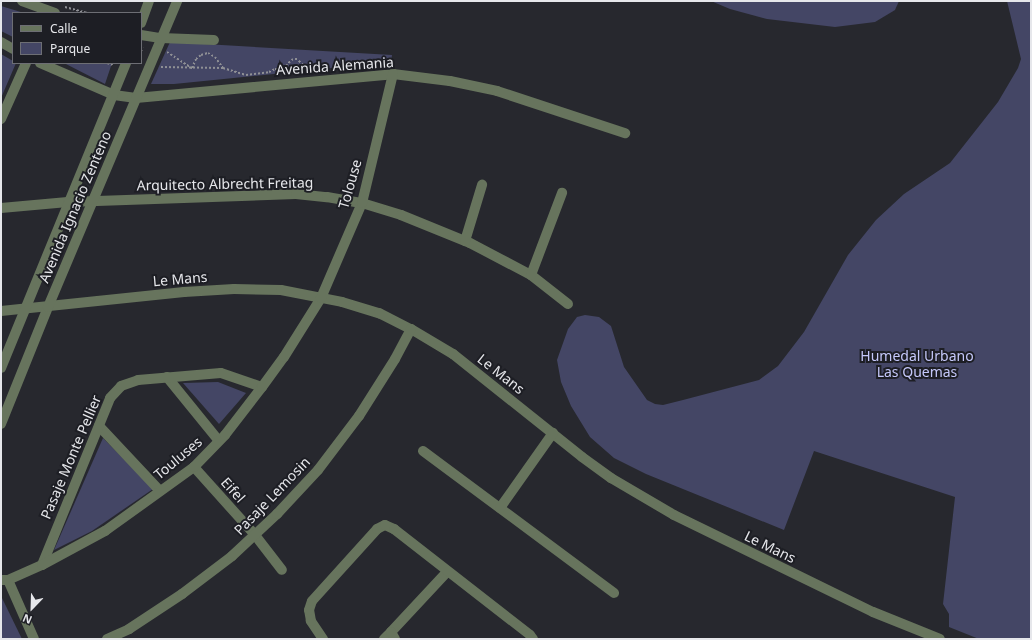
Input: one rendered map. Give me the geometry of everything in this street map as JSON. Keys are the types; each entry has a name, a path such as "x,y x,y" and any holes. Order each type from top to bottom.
{"street":[{"path":"22,1 56,9"},
{"path":"142,21 150,1"},
{"name":"Avenida Ignacio Zenteno","path":"1,424 48,307 177,1"},
{"path":"142,35 160,42 214,40"},
{"path":"1,42 12,48"},
{"path":"1,120 26,64"},
{"path":"42,64 114,95"},
{"name":"Avenida Ignacio Zenteno","path":"1,368 126,64"},
{"name":"Avenida Alemania","path":"114,95 136,98 393,74 450,81 497,91 625,133"},
{"name":"Tolouse","path":"321,298 362,203 393,74"},
{"path":"465,241 482,186"},
{"path":"531,275 562,193"},
{"name":"Arquitecto Albrecht Freitag","path":"1,208 68,202 296,194 327,197 362,203 401,215 465,241 531,275 568,304"},
{"name":"Le Mans","path":"1,311 184,292 234,289 281,290 368,309 411,329 453,354 611,478 674,515 921,636 940,639"},
{"name":"Touluses","path":"4,580 42,565 105,531 194,467 219,441 262,387 284,357 321,298"},
{"name":"Pasaje Lemosin","path":"108,639 129,629 182,594 232,556 256,535 298,493 339,444 378,388 411,329"},
{"name":"Pasaje Monte Pellier","path":"42,565 110,398 121,386 132,381 167,377 221,374 262,387"},
{"path":"167,377 219,441"},
{"path":"99,426 160,491"},
{"path":"500,508 553,433"},
{"path":"423,451 614,592"},
{"name":"Eifel","path":"194,467 256,535 282,570"},
{"path":"323,639 311,621 309,610 312,601 377,529 385,525 394,529 447,572 530,635 533,639"},
{"path":"390,637 447,572"},
{"path":"4,580 34,639"}],"path":[{"path":"56,9 78,12"},
{"path":"160,42 192,68"},
{"path":"192,68 201,55 208,54 215,57 223,68"},
{"path":"149,66 223,68 246,75 267,73 275,69 286,70 303,65 297,59 292,59 286,64 286,70"}],"green space":[{"path":"711,1 899,1 895,10 875,22 835,27 767,19 730,9"},
{"name":"Humedal Urbano Las Quemas","path":"1007,1 1031,1 1031,639 979,639 949,627 949,614 943,604 955,497 814,451 784,530 646,474 614,458 590,437 571,406 561,382 557,360 568,329 577,317 585,315 599,317 611,326 624,367 647,400 655,404 663,405 759,380 778,366 804,332 848,255 876,220 904,194 950,163 998,102 1018,68 1021,59"},
{"path":"1,6 21,12 12,12 12,36 1,31"},
{"path":"170,42 392,55 391,62 174,84 151,84"},
{"path":"1,54 12,60 12,64 16,64 1,98"},
{"path":"66,64 112,64 105,84"},
{"path":"218,382 246,393 219,424 183,383"},
{"path":"103,438 153,489 92,531 54,550"},
{"path":"1,596 22,639 1,639"}]}
